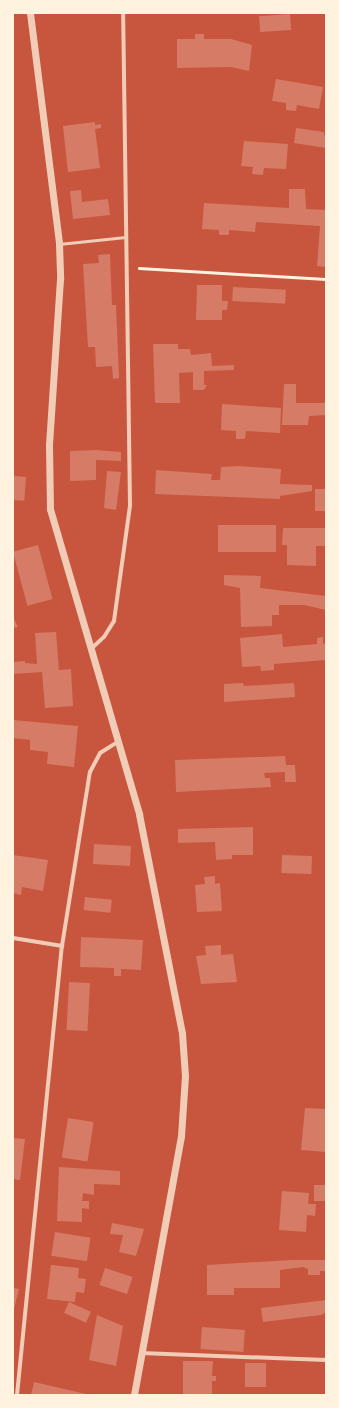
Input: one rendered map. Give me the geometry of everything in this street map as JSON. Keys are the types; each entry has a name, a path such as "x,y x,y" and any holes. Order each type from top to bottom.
{"street":[{"path":"30,13 59,244 60,279 49,493 55,528 120,741 140,814 182,1033 185,1076 181,1136 134,1395"},
{"path":"92,648 104,637 114,621 130,506 123,13"},
{"path":"17,1395 62,946 90,772 100,753 120,741"},
{"path":"13,938 62,946"},
{"path":"142,1353 326,1360"}],"lane":[{"path":"59,244 126,237"}],"path":[{"path":"126,268 326,279"}],"building":[{"path":"290,14 291,30 260,32 259,16"},
{"path":"195,34 204,34 204,39 231,39 252,45 249,71 231,67 177,68 177,39 195,39"},
{"path":"276,79 323,87 319,109 297,105 296,111 286,110 286,103 272,101"},
{"path":"95,122 95,125 101,124 101,128 95,129 100,168 68,172 63,126"},
{"path":"296,128 324,132 324,137 326,132 326,148 294,143"},
{"path":"244,141 288,144 286,169 264,168 263,175 252,174 253,167 241,166"},
{"path":"289,189 305,189 306,209 326,210 326,267 317,266 320,226 256,222 255,232 229,230 229,235 219,235 219,230 202,229 204,203 289,208"},
{"path":"81,190 82,202 108,199 110,215 73,219 70,191"},
{"path":"110,254 112,305 116,305 119,378 113,379 112,366 96,367 95,347 88,347 83,264 99,263 98,255"},
{"path":"197,285 222,285 222,301 228,301 227,310 222,310 222,320 196,320"},
{"path":"233,287 286,290 285,304 232,301"},
{"path":"153,344 178,344 178,349 190,349 191,355 211,353 212,366 234,365 234,370 204,371 204,385 207,385 204,390 193,390 193,372 179,373 180,403 155,403"},
{"path":"284,384 296,384 296,403 326,403 326,415 309,416 308,425 282,425"},
{"path":"222,404 281,408 280,433 246,431 245,439 236,439 236,431 221,430"},
{"path":"96,450 121,452 121,461 96,460 96,480 70,481 70,451"},
{"path":"238,466 281,469 280,484 312,485 312,491 280,496 280,499 155,494 156,470 212,474 211,480 220,480 221,467"},
{"path":"107,471 121,472 116,510 104,508"},
{"path":"13,476 26,477 24,501 13,500"},
{"path":"315,489 326,489 326,511 315,511"},
{"path":"218,525 276,525 276,552 218,552"},
{"path":"283,528 326,528 326,546 316,546 316,566 287,565 287,545 282,545"},
{"path":"38,545 52,599 27,606 13,552"},
{"path":"224,575 261,576 260,588 326,596 326,610 304,605 279,605 279,615 272,615 272,626 241,627 240,588 224,585"},
{"path":"13,617 18,627 13,628"},
{"path":"56,632 59,670 71,669 73,706 45,708 42,672 13,674 13,662 25,661 25,663 37,664 35,633"},
{"path":"282,634 283,647 317,644 317,638 323,637 323,644 326,643 326,660 274,664 274,670 261,671 260,666 242,667 240,638"},
{"path":"243,683 244,686 294,683 295,697 224,702 224,684"},
{"path":"13,720 78,726 74,767 47,764 48,752 30,750 30,740 13,738"},
{"path":"285,756 286,765 295,765 296,782 285,782 285,772 264,773 265,778 270,778 271,787 176,792 175,760"},
{"path":"253,827 253,855 232,855 232,859 216,860 215,842 178,843 178,829"},
{"path":"94,844 131,846 130,866 93,864"},
{"path":"13,855 48,860 43,891 22,887 21,895 13,893"},
{"path":"282,855 312,856 311,874 281,873"},
{"path":"215,876 215,884 220,883 222,911 197,912 195,885 205,884 204,877"},
{"path":"85,897 112,900 110,913 84,910"},
{"path":"81,937 143,940 141,970 121,969 121,976 114,976 114,968 80,967"},
{"path":"221,945 221,955 233,954 237,982 201,984 196,956 206,955 205,946"},
{"path":"69,982 90,983 87,1031 66,1030"},
{"path":"305,1108 326,1109 326,1152 301,1150"},
{"path":"68,1118 94,1122 87,1162 62,1158"},
{"path":"13,1138 25,1139 20,1180 13,1179"},
{"path":"59,1167 120,1171 120,1185 94,1184 94,1195 83,1193 82,1201 89,1201 89,1209 82,1208 82,1222 57,1221"},
{"path":"314,1185 326,1185 326,1201 314,1201"},
{"path":"282,1191 309,1193 308,1204 316,1204 315,1216 307,1215 306,1232 279,1230"},
{"path":"112,1223 144,1229 136,1256 119,1252 123,1235 110,1234"},
{"path":"55,1232 91,1238 87,1261 51,1256"},
{"path":"292,1260 326,1260 326,1271 320,1271 320,1275 308,1275 308,1269 303,1267 280,1270 280,1288 234,1288 234,1295 207,1295 207,1265"},
{"path":"51,1265 79,1268 78,1278 86,1279 84,1293 76,1292 75,1302 47,1299"},
{"path":"105,1268 133,1277 127,1294 99,1285"},
{"path":"13,1288 19,1289 14,1309 13,1308"},
{"path":"326,1300 326,1312 321,1315 263,1322 261,1308"},
{"path":"69,1302 91,1312 86,1323 64,1313"},
{"path":"97,1315 123,1326 116,1366 89,1360"},
{"path":"202,1327 245,1330 243,1352 200,1349"},
{"path":"183,1361 213,1361 212,1376 216,1376 216,1381 212,1381 212,1395 183,1395"},
{"path":"245,1363 266,1363 266,1387 245,1387"},
{"path":"34,1382 86,1394 86,1395 31,1395"}]}
